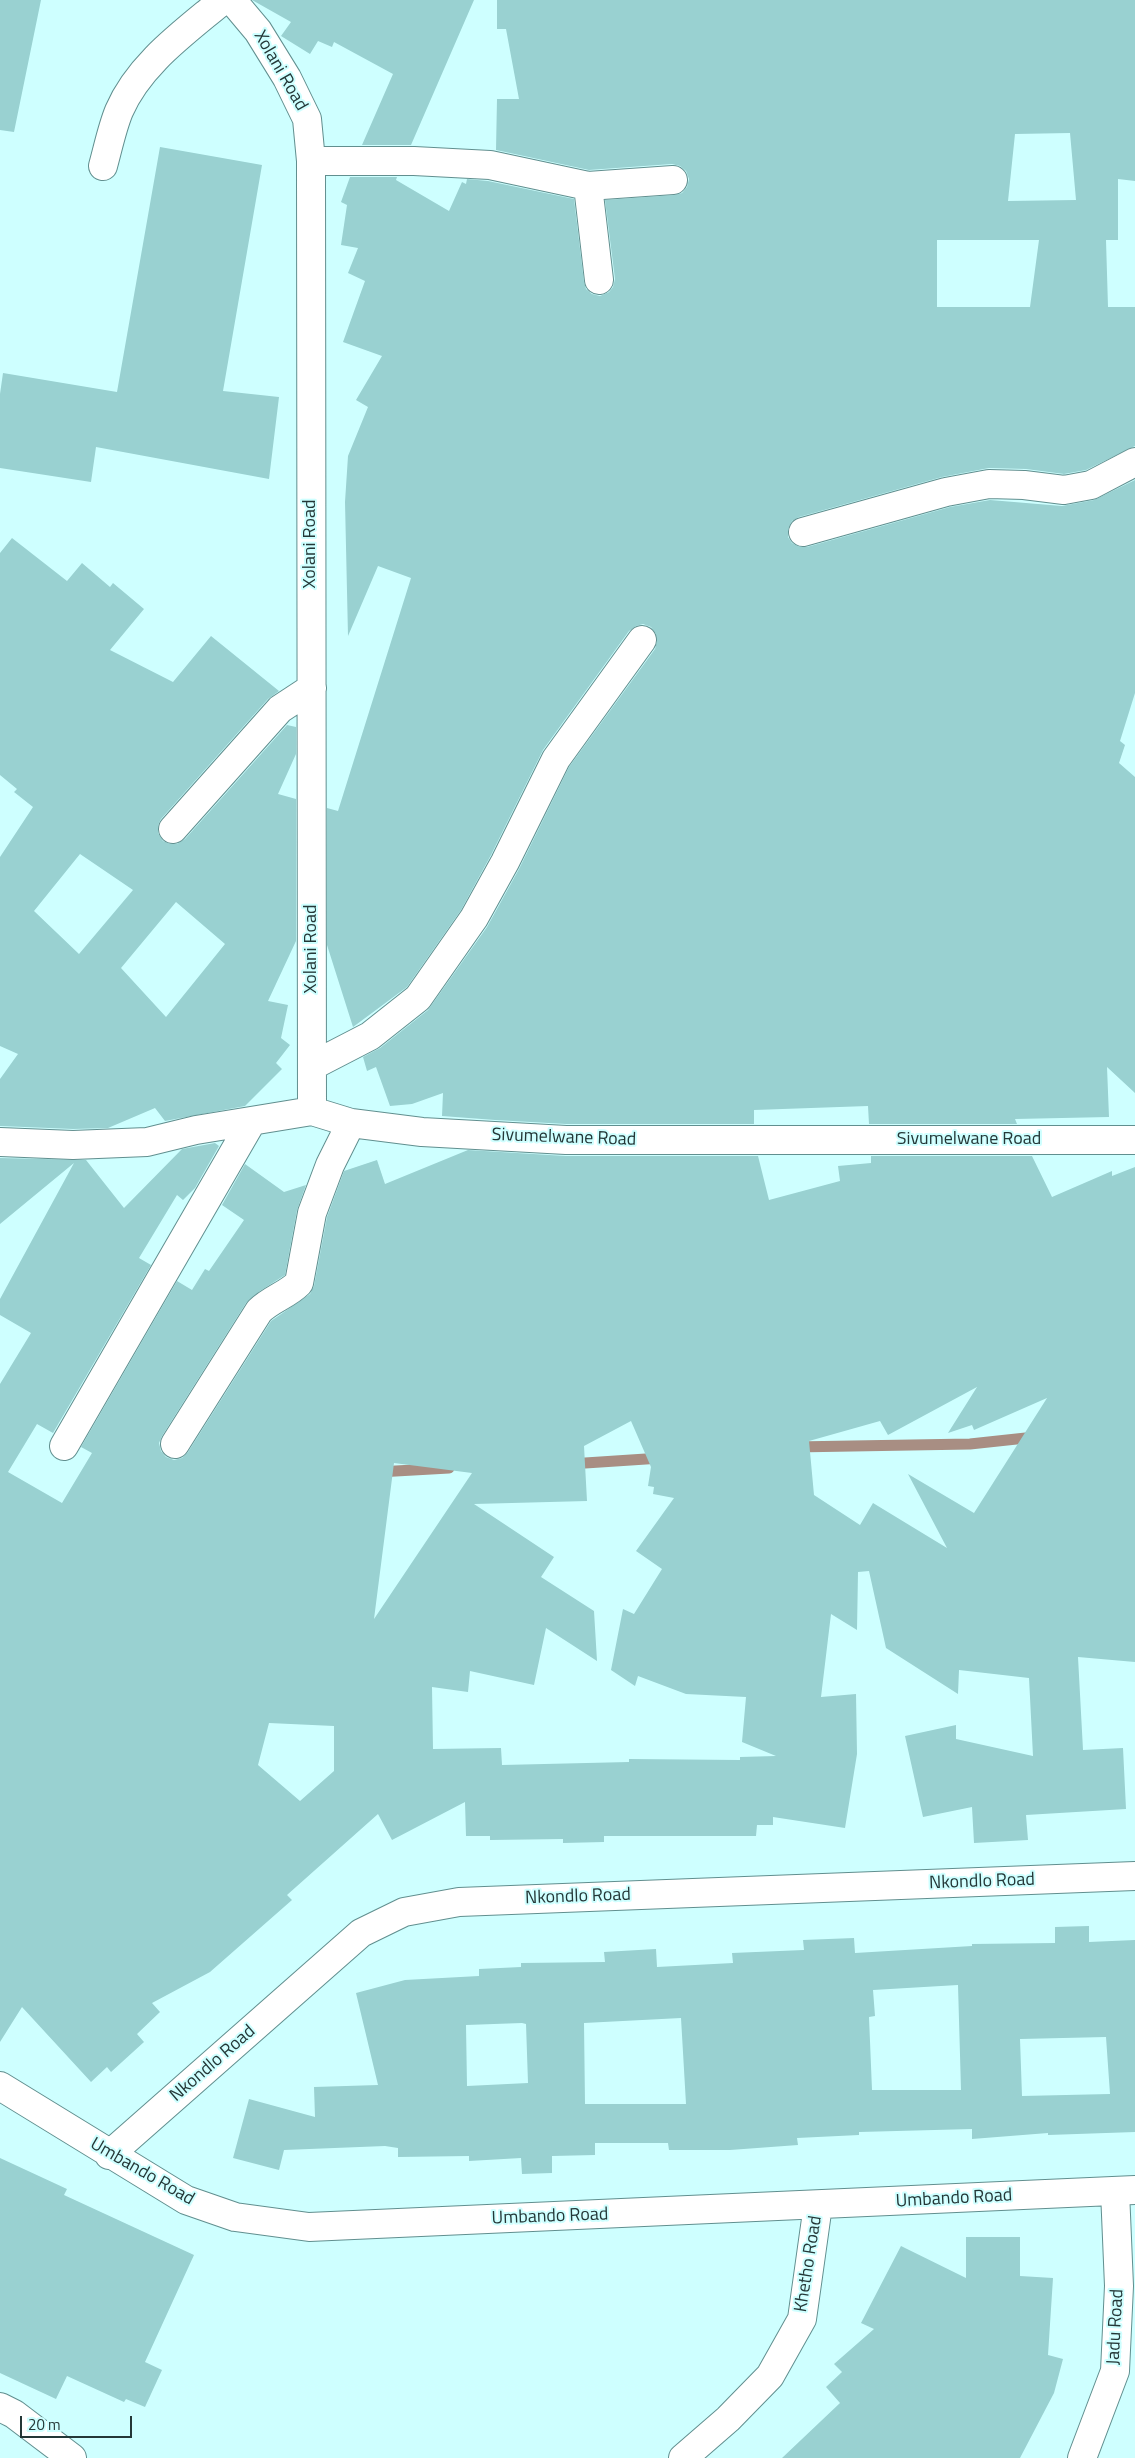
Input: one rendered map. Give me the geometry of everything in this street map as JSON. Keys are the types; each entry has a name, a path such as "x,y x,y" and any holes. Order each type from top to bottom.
{"street":[{"path":"103,166 120,111 138,79 169,45 223,0"},
{"name":"Xolani Road","path":"232,0 258,31 287,78 307,119 311,161 312,1110"},
{"path":"311,161 414,161 490,165 588,186 673,180"},
{"path":"588,186 599,280"},
{"path":"803,532 946,492 989,484 1024,485 1064,490 1091,485 1135,462"},
{"path":"312,1066 370,1036 418,998 474,918 506,862 556,760 642,640"},
{"path":"173,829 280,709 312,688"},
{"name":"Sivumelwane Road","path":"0,1142 73,1145 147,1142 196,1130 312,1110 351,1123 422,1132 566,1140 1135,1140"},
{"path":"64,1446 252,1121"},
{"path":"175,1444 259,1311 266,1304 292,1290 299,1283 312,1213 330,1165 351,1123"},
{"name":"Nkondlo Road","path":"109,2155 361,1933 404,1912 459,1902 1135,1876"},
{"name":"Umbando Road","path":"0,2086 109,2155 186,2200 235,2217 309,2227 1125,2190"},
{"name":"Jadu Road","path":"1082,2458 1115,2371 1125,2190"},
{"name":"Khetho Road","path":"684,2458 728,2419 770,2376 802,2319 818,2205"},
{"path":"0,2407 14,2414 72,2458"}],"building":[{"path":"0,0 41,0 14,132 0,130"},
{"path":"252,0 474,0 411,145 362,145 393,74 334,42 332,47 318,41 310,54 281,36 291,22"},
{"path":"497,0 1135,0 1135,181 1118,179 1118,240 1106,240 1108,307 1135,307 1135,446 1086,470 1064,474 1026,469 989,468 942,477 799,517 792,521 788,529 788,537 792,543 800,547 807,547 950,507 990,500 1062,506 1094,500 1135,480 1135,693 1120,741 1125,745 1119,763 1135,777 1135,1093 1107,1067 1109,1117 1015,1119 1017,1124 869,1124 868,1106 754,1110 754,1124 566,1124 495,1120 442,1116 443,1093 412,1104 390,1106 376,1067 367,1071 363,1057 380,1048 428,1010 487,927 519,869 569,767 655,649 657,642 656,634 651,627 643,624 629,631 543,750 491,855 461,910 407,987 353,1027 327,945 327,808 338,811 411,578 378,566 348,636 345,502 348,456 368,407 356,400 382,356 343,342 365,281 348,273 358,248 341,245 347,205 341,202 350,177 397,177 396,180 449,211 462,182 466,184 467,179 488,181 574,199 584,282 586,289 592,294 600,296 609,292 613,287 615,279 605,200 675,195 682,193 687,187 689,179 686,171 680,166 672,164 589,170 496,150 497,99 519,99 506,29 497,29","holes":["1070,133 1076,200 1008,201 1015,134","937,240 1039,240 1030,307 937,307"]},
{"path":"160,147 262,165 223,391 279,397 269,479 96,447 91,482 0,468 0,394 3,373 117,392"},
{"path":"12,538 67,581 82,563 110,587 113,583 144,609 110,650 173,682 211,636 279,691 268,699 161,819 158,825 158,833 163,841 177,844 185,839 287,725 296,727 296,754 278,794 296,799 296,941 268,1001 288,1005 281,1038 290,1045 276,1063 282,1069 245,1106 165,1121 155,1108 108,1128 73,1129 0,1126 0,1079 18,1054 0,1046 0,857 33,807 14,792 17,789 0,775 0,553","holes":["80,854 133,890 79,954 34,911","176,902 225,944 166,1017 121,968"]},
{"path":"215,1143 219,1146 195,1188 183,1200 177,1195 139,1258 151,1265 53,1433 37,1424 8,1472 62,1503 92,1453 81,1447 177,1281 192,1290 205,1269 209,1271 244,1220 222,1205 245,1164 284,1192 306,1185 297,1210 285,1275 260,1291 246,1303 162,1436 159,1443 161,1451 166,1457 174,1460 182,1458 188,1452 271,1321 310,1294 314,1286 327,1217 344,1171 377,1160 385,1184 468,1150 566,1156 758,1156 769,1200 840,1181 838,1166 871,1163 871,1156 1032,1156 1052,1197 1112,1171 1112,1176 1135,1167 1135,1662 1078,1657 1083,1750 1123,1748 1126,1809 1026,1815 1028,1840 974,1843 972,1807 923,1817 905,1736 956,1725 956,1739 1033,1756 1029,1678 959,1670 958,1694 886,1648 869,1571 858,1572 857,1630 831,1614 821,1697 856,1694 857,1754 845,1828 773,1817 773,1825 757,1825 756,1836 604,1836 604,1842 563,1843 563,1839 490,1840 490,1836 466,1836 465,1802 392,1840 378,1814 287,1895 292,1900 210,1972 152,2003 160,2012 137,2034 144,2042 111,2072 107,2067 91,2082 22,2007 0,2042 0,1384 31,1333 0,1315 0,1299 74,1163 0,1224 0,1158 86,1160 124,1208 182,1149","holes":["977,1387 948,1433 972,1425 974,1430 1047,1398 974,1513 908,1474 947,1548 873,1503 860,1525 814,1495 809,1441 880,1421 888,1435","631,1421 651,1467 648,1486 654,1487 653,1494 674,1498 636,1551 662,1569 634,1614 623,1609 611,1670 635,1686 638,1676 686,1694 746,1697 742,1742 776,1756 740,1757 740,1760 629,1759 629,1762 502,1765 501,1748 433,1749 432,1687 468,1692 470,1671 534,1685 546,1628 597,1661 594,1611 541,1577 554,1557 474,1504 587,1501 584,1446","394,1463 472,1473 374,1619","269,1723 334,1726 334,1771 300,1801 258,1765"]},
{"path":"1089,1926 1089,1942 1135,1940 1135,2132 1048,2135 1048,2133 972,2139 972,2129 859,2132 859,2135 797,2138 798,2145 730,2150 669,2150 668,2143 595,2143 595,2155 552,2156 552,2173 522,2174 521,2158 469,2161 469,2156 398,2157 398,2148 385,2146 284,2150 279,2170 233,2158 249,2099 315,2117 314,2087 378,2085 356,1993 405,1980 479,1976 479,1969 521,1967 521,1963 605,1962 604,1952 656,1949 657,1967 733,1963 732,1953 804,1950 803,1940 854,1938 855,1953 972,1946 972,1944 1055,1943 1055,1927","holes":["958,1985 961,2090 872,2090 869,2017 875,2016 873,1990","681,2018 686,2104 585,2104 584,2023","526,2024 528,2083 467,2086 466,2025","1106,2037 1110,2094 1022,2096 1020,2039"]},
{"path":"0,2158 67,2189 64,2195 194,2255 145,2362 162,2370 145,2407 126,2399 124,2402 67,2376 56,2399 0,2373"},
{"path":"966,2237 1020,2237 1020,2276 1053,2278 1048,2355 1063,2359 1054,2393 1020,2458 782,2458 840,2403 826,2387 842,2372 834,2364 874,2329 861,2323 901,2246 966,2278"}],"waterway":[{"path":"794,1447 970,1444 1035,1437"},
{"path":"570,1464 661,1458"},
{"path":"378,1472 449,1468"}]}
